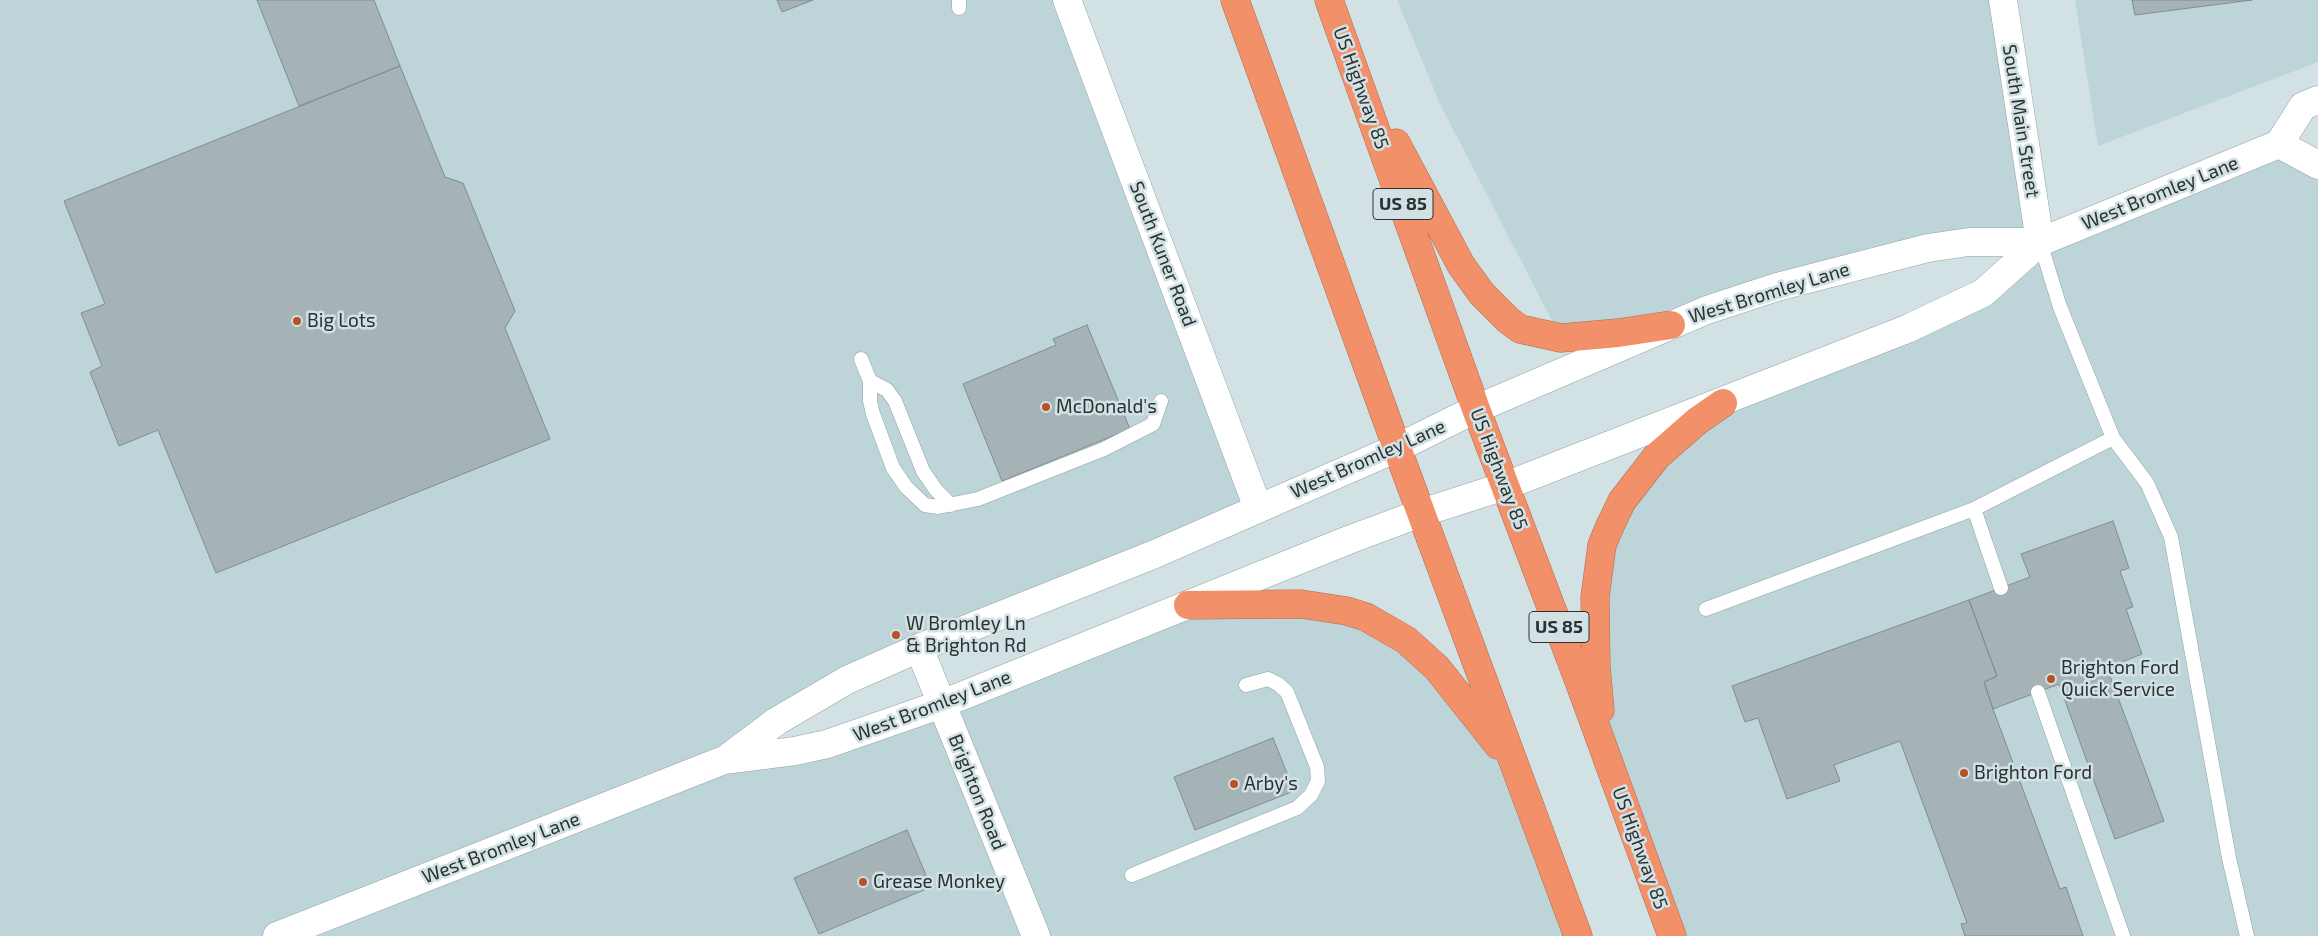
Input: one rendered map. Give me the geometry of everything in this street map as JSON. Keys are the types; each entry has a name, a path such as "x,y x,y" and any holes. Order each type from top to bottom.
{"highway":[{"path":"1236,0 1421,512 1578,936"},
{"path":"1332,9 1396,141 1462,265 1482,294 1508,320 1520,329 1561,338 1618,333 1671,324"},
{"name":"US Highway 85","path":"1332,9 1476,409 1672,936"},
{"path":"1611,768 1601,715 1595,639 1595,596 1602,545 1622,501 1639,476 1678,437 1723,403"},
{"path":"1188,605 1280,603 1322,606 1353,613 1386,627 1415,647 1441,673 1518,772"}],"main road":[{"name":"South Kuner Road","path":"1067,0 1258,508"},
{"name":"South Main Street","path":"2003,0 2040,242"},
{"path":"2318,100 2303,106 2279,144 2318,165"},
{"name":"West Bromley Lane","path":"724,760 795,751 827,744 942,704 1421,512 1505,486 1723,403 1963,304 1983,293 2040,242 2279,144"},
{"name":"West Bromley Lane","path":"277,936 724,760 809,701 847,680 919,648 1155,554 1398,448 1476,409 1671,324 1750,295 1928,248 1969,242 2040,242"},
{"name":"Brighton Road","path":"919,648 1036,936"}],"lane":[{"path":"2040,242 2060,307 2113,438 2147,483 2171,537 2229,858 2247,936"},
{"path":"861,359 870,381 870,401 873,414 893,468 906,487 925,505 938,507 978,499 1104,449 1153,424 1161,401"},
{"path":"870,381 887,390 895,401 923,471 936,490 951,505"},
{"path":"1706,609 1974,509 2113,438"},
{"path":"1974,509 2001,588"},
{"path":"1132,875 1298,808 1311,794 1318,781 1317,767 1287,692 1278,684 1268,679 1246,685"},
{"path":"2038,692 2124,936"}],"shaded area":[{"path":"0,0 1067,0 1258,508 919,648 725,760 795,751 1188,605 1366,617 1485,728 1578,936 0,936"},
{"path":"1397,0 2003,0 2041,242 2279,144 2318,165 2318,936 1672,936 1611,768 1598,566 1677,437 1907,329 2040,242 1969,242 1561,338 1440,104"},
{"path":"2075,0 2318,0 2318,62 2098,146"}],"building":[{"path":"257,0 374,0 400,66 299,106"},
{"path":"777,0 813,0 782,12"},
{"path":"2132,0 2252,0 2135,15"},
{"name":"Big Lots","path":"400,66 445,177 463,183 515,311 505,328 550,439 216,573 158,430 119,446 90,372 102,366 81,313 105,304 64,201"},
{"name":"McDonald's","path":"1087,325 1130,429 1002,481 963,384 1056,345 1053,339"},
{"name":"Brighton Ford Quick Service","path":"2113,521 2129,568 2120,571 2133,607 2126,609 2142,654 2107,668 2164,821 2115,839 2059,684 1993,709 1984,682 1997,676 1969,600 2030,577 2021,554"},
{"name":"Brighton Ford","path":"1969,600 1997,676 1984,682 1993,709 2060,889 2066,887 2083,936 1965,936 1961,924 1967,923 1900,741 1834,765 1840,781 1787,799 1758,718 1745,722 1732,686"},
{"name":"Arby's","path":"1273,738 1294,791 1195,830 1174,777"},
{"name":"Grease Monkey","path":"907,830 931,887 819,934 794,878"}],"place":[{"name":"Big Lots","path":"297,321"},
{"name":"McDonald's","path":"1046,407"},
{"name":"W Bromley Ln & Brighton Rd","path":"896,635"},
{"name":"Brighton Ford Quick Service","path":"2051,679"},
{"name":"Brighton Ford","path":"1964,773"},
{"name":"Arby's","path":"1234,784"},
{"name":"Grease Monkey","path":"863,882"}]}
